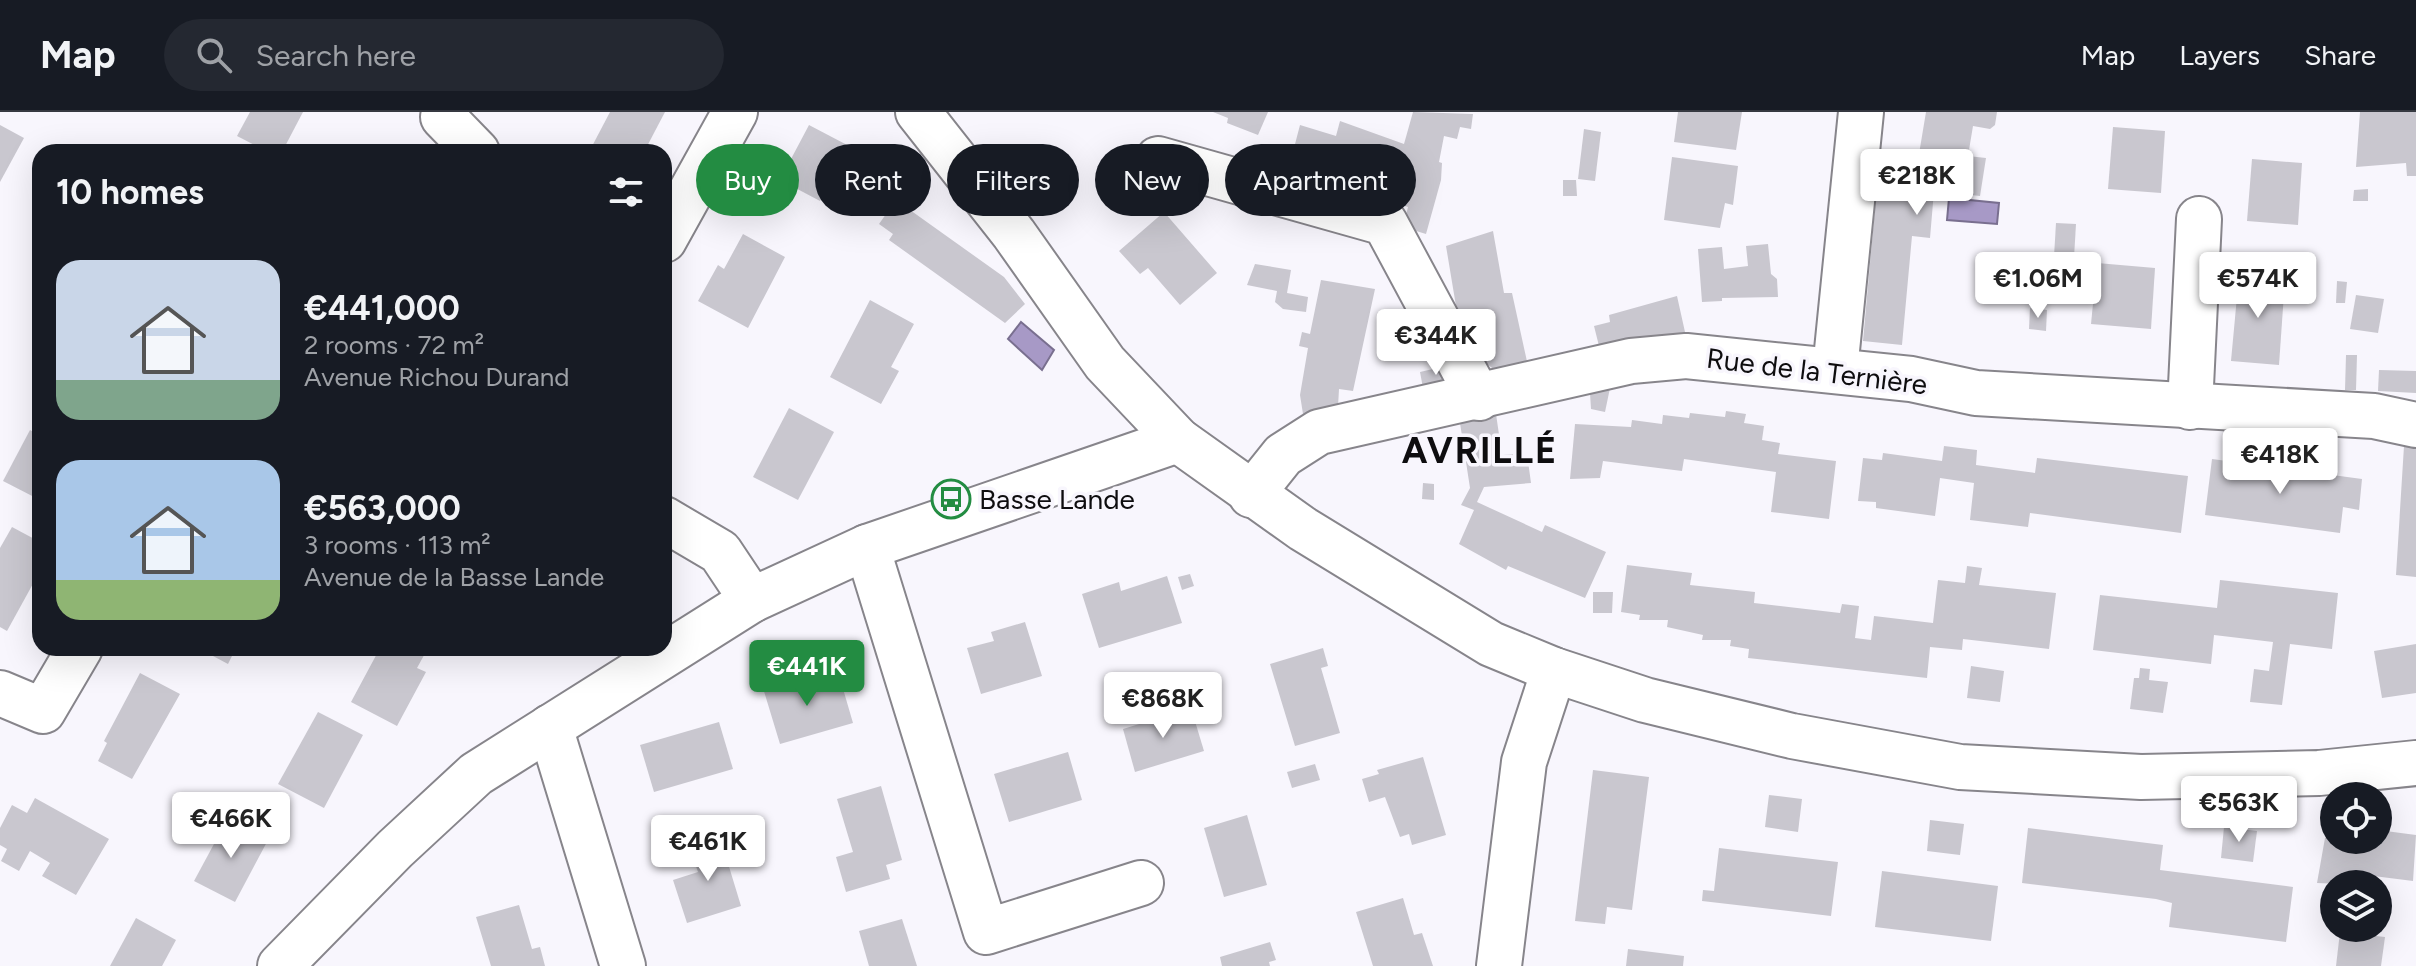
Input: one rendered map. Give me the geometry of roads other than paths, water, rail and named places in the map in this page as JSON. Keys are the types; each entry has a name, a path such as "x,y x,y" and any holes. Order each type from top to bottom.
{"street":[{"path":"672,226 735,112"},
{"path":"918,112 1014,234 1105,363 1178,440 1251,495 1491,644 1554,670 1645,700 1792,736 1960,767 2141,777 2319,773 2416,763"},
{"path":"1835,370 1861,112"},
{"path":"443,117 469,144"},
{"path":"1209,173 1385,223 1479,398"},
{"path":"2190,407 2199,219"},
{"name":"Rue de la Ternière","path":"1251,495 1283,455 1319,432 1659,357 1721,357 1911,379 1976,393 2374,416 2416,425"},
{"path":"672,650 752,600 867,547 1178,440"},
{"path":"672,524 720,552 752,600"},
{"path":"867,547 986,932 1141,883"},
{"path":"0,693 43,711 75,656"},
{"path":"280,966 395,849 476,774 663,656"},
{"path":"1499,966 1524,762 1554,670"},
{"path":"550,727 623,966"}],"place":[{"name":"Basse Lande","path":"951,499"}],"district":[{"name":"AVRILLÉ","path":"1480,450"}]}
